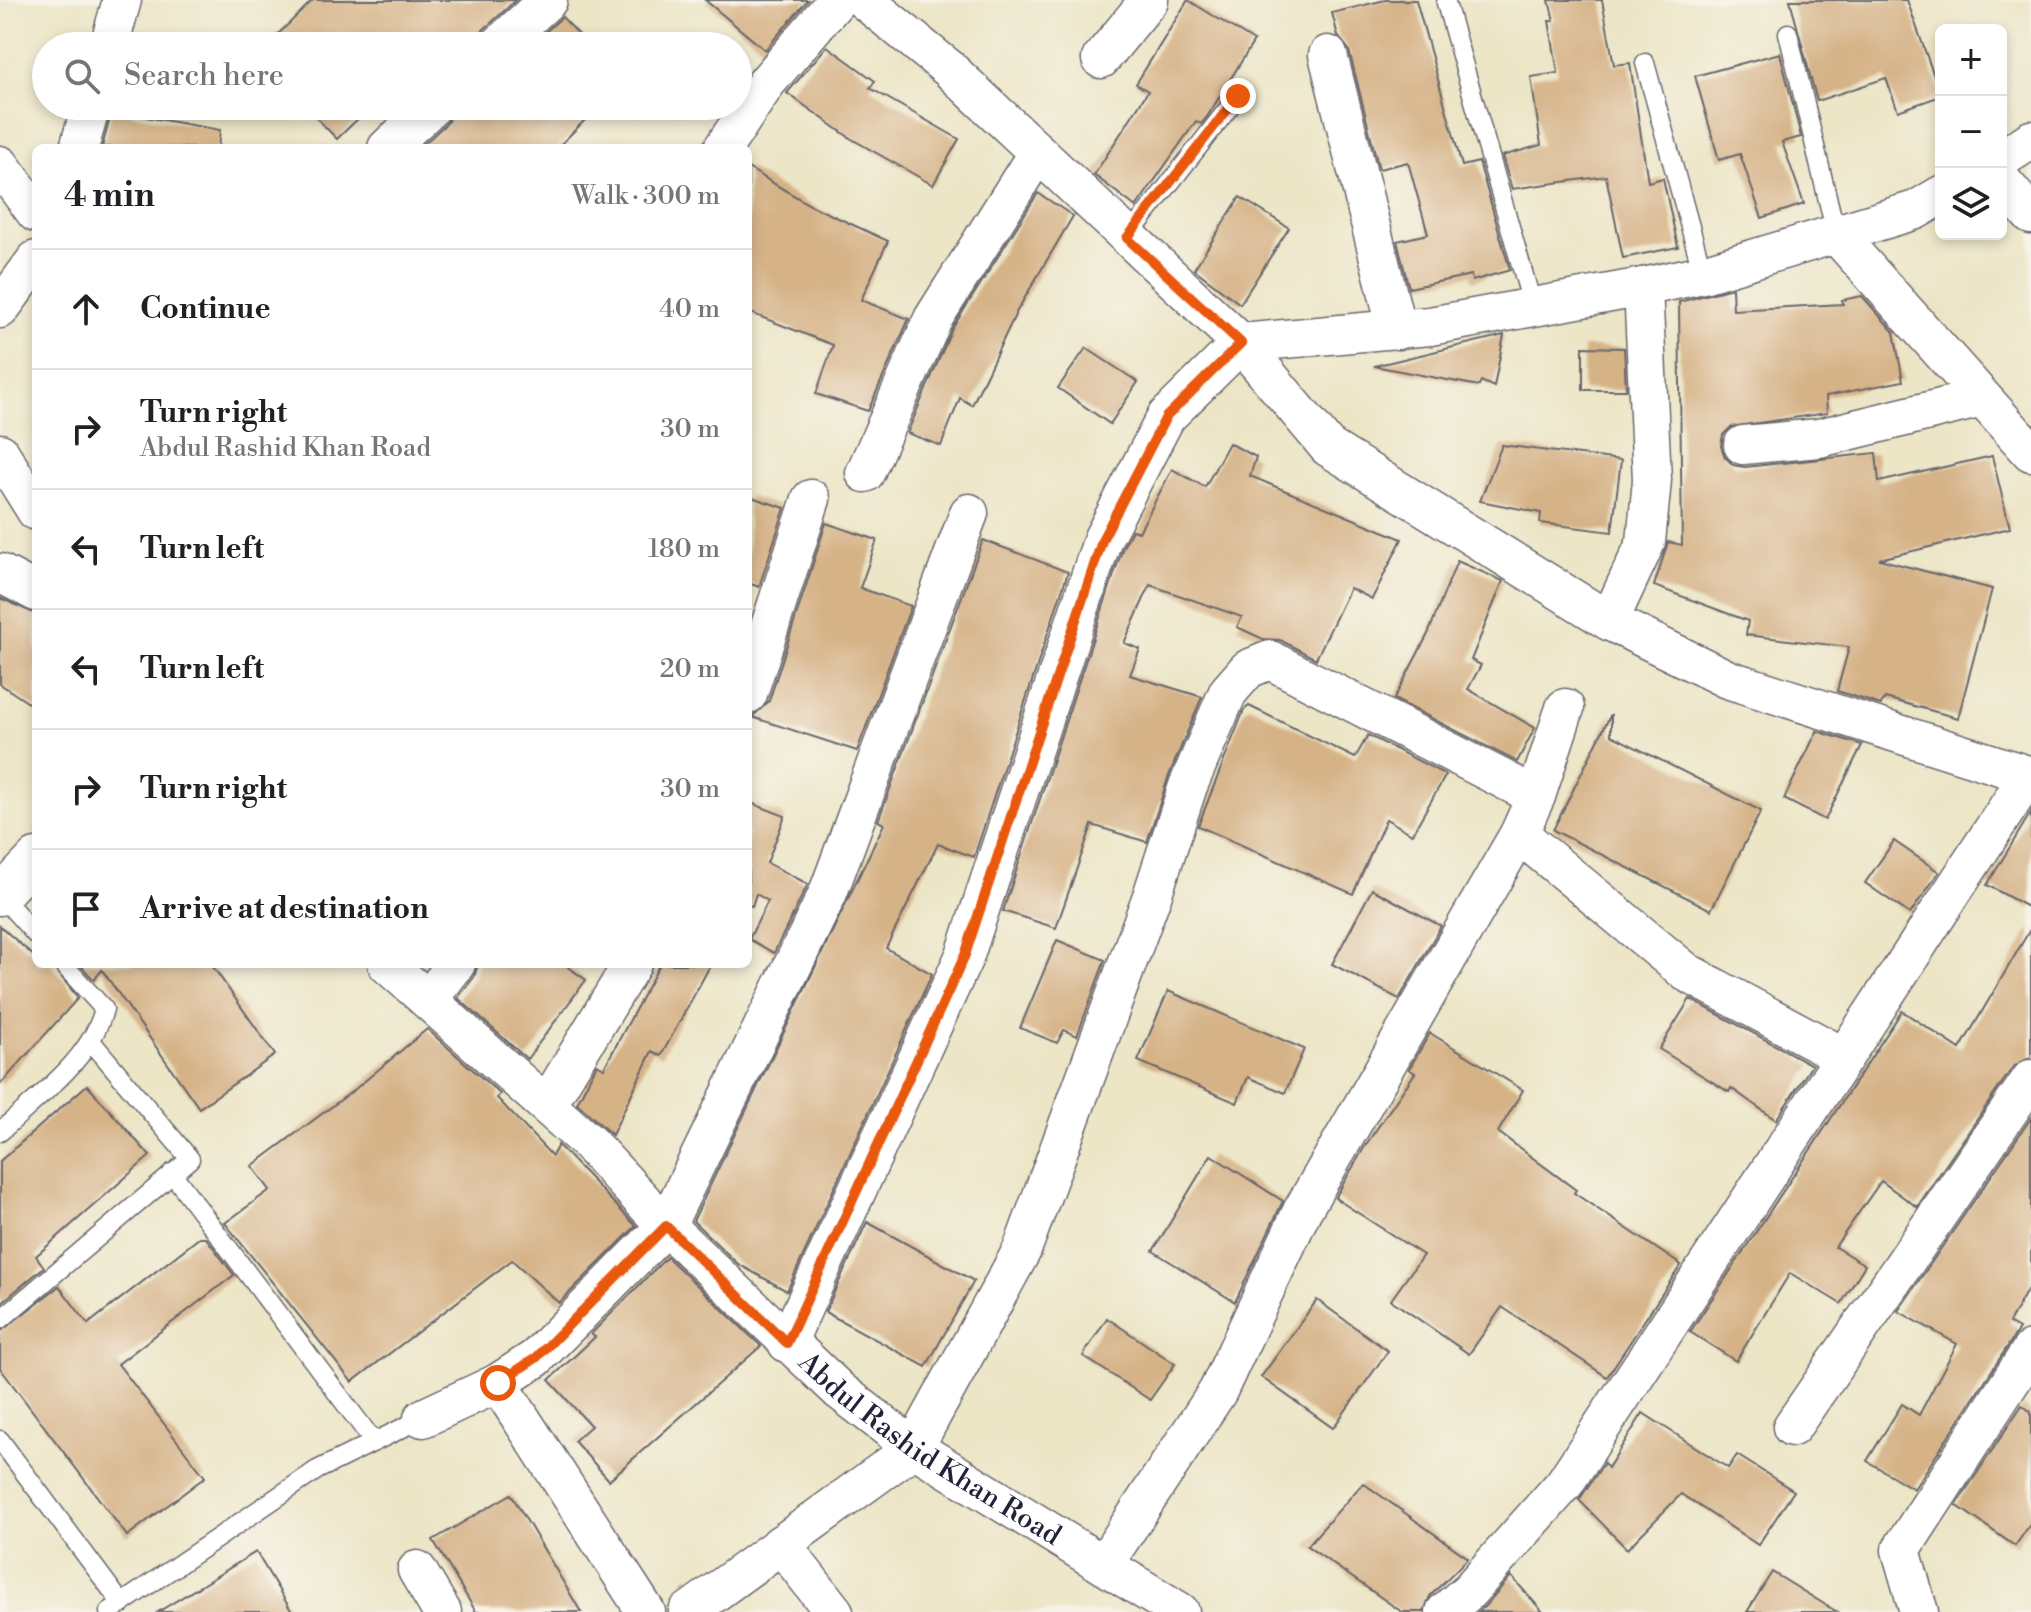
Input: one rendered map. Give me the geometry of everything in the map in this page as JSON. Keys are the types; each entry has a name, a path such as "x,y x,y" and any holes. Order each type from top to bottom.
{"street":[{"path":"113,32 122,0"},
{"path":"513,32 548,0"},
{"path":"752,104 767,82 837,0"},
{"path":"864,0 948,68 1241,343 1328,447 1609,621 1727,679 2030,775 1564,1484 1469,1591 1445,1612"},
{"path":"1101,59 1149,0"},
{"path":"1328,55 1397,330"},
{"path":"80,144 87,120"},
{"path":"391,144 418,120"},
{"path":"726,144 742,120"},
{"path":"2007,155 2031,140"},
{"path":"865,473 933,319 1038,152"},
{"path":"0,165 32,208"},
{"path":"2007,187 2031,215"},
{"path":"787,1343 965,955 1103,538 1166,417 1241,343 1397,330 1643,287 1703,274 1916,210 1935,199"},
{"path":"1836,234 2031,452"},
{"path":"0,309 32,265"},
{"path":"1609,621 1646,542 1652,480 1643,287"},
{"path":"1743,445 1819,438 1982,398"},
{"path":"0,453 32,505"},
{"path":"752,682 811,499"},
{"path":"423,1418 498,1383 536,1358 666,1226 828,893 969,513"},
{"path":"0,573 32,590"},
{"path":"688,1612 914,1448 1022,1250 1152,896 1188,786 1228,692 1248,669 1270,660 1536,796"},
{"path":"1104,1564 1218,1391 1302,1211 1519,834 1536,796 1565,708"},
{"path":"1519,834 1686,972 1844,1057"},
{"path":"0,896 32,862"},
{"name":"Abdul Rashid Khan Road","path":"392,968 590,1144 666,1226 840,1391 914,1448 1104,1564 1156,1607"},
{"path":"429,999 453,968"},
{"path":"547,1105 630,968"},
{"path":"1792,1427 2031,1079"},
{"path":"1919,1612 1901,1550 2031,1350"},
{"path":"498,1383 646,1612"},
{"path":"781,1544 834,1612"},
{"path":"417,1570 442,1612"}],"lane":[{"path":"1446,3 1533,307"},
{"path":"1788,33 1836,234"},
{"path":"1645,63 1703,274"},
{"path":"1127,238 1238,96"},
{"path":"0,896 32,931"},
{"path":"0,1132 98,1032 104,1009 67,968"},
{"path":"0,1320 190,1159 91,1041"},
{"path":"172,1173 374,1442"},
{"path":"0,1440 115,1608 317,1470 423,1418"}],"building":[{"path":"313,0 516,0 482,32 280,32"},
{"path":"705,0 808,0 765,50 752,39 752,32 743,32"},
{"path":"1188,0 1254,41 1207,117 1201,124 1196,121 1136,207 1094,175 1148,91 1136,84"},
{"path":"1385,0 1416,0 1462,166 1479,162 1510,270 1472,281 1471,275 1409,288 1397,241 1428,234 1408,162 1379,169 1349,50 1338,36 1332,13"},
{"path":"1549,0 1602,0 1614,65 1630,63 1648,182 1663,178 1678,247 1623,258 1606,176 1512,189 1502,156 1541,145 1531,77 1558,73 1549,21 1554,21"},
{"path":"1790,0 1907,0 1935,79 1935,98 1898,111 1886,78 1817,101"},
{"path":"562,17 576,32 545,32"},
{"path":"827,46 875,81 870,88 959,139 933,185 850,138 787,93"},
{"path":"1780,53 1801,137 1782,142 1804,204 1762,218 1740,154 1719,160 1695,76"},
{"path":"110,120 163,120 220,130 218,144 103,144"},
{"path":"319,120 357,120 337,139"},
{"path":"585,120 561,144 424,144 448,122"},
{"path":"752,170 810,205 888,241 861,300 909,319 868,411 816,394 833,345 752,314"},
{"path":"1038,193 1073,216 1017,311 972,405 960,398 941,446 907,433 952,329"},
{"path":"1240,197 1289,228 1240,304 1194,269"},
{"path":"1732,288 1733,310 1843,304 1842,300 1862,296 1894,332 1903,381 1826,396 1827,413 1731,427 1723,435 1721,446 1725,457 1733,465 1745,467 1876,453 1879,482 1992,456 2010,528 1879,559 1992,589 1958,718 1885,698 1881,705 1837,691 1849,647 1746,635 1748,621 1654,586 1668,542 1682,545 1679,302"},
{"path":"1504,335 1494,387 1481,381 1479,386 1374,366"},
{"path":"1583,347 1624,348 1626,390 1583,390"},
{"path":"1086,348 1138,382 1110,424 1058,388"},
{"path":"1229,443 1256,457 1250,476 1402,539 1372,599 1350,588 1316,659 1280,640 1263,639 1237,627 1242,617 1150,585 1124,643 1140,649 1130,675 1202,697 1168,778 1147,842 1092,825 1056,928 1003,911 1123,547 1132,530 1139,532 1172,469 1205,487"},
{"path":"1502,445 1621,460 1612,532 1540,523 1541,513 1480,501"},
{"path":"752,497 785,508 759,587 752,584"},
{"path":"826,523 877,540 860,588 911,606 857,751 752,717 769,701"},
{"path":"983,540 1068,572 974,857 938,844 886,948 932,974 787,1291 738,1264 693,1221 884,824 878,821"},
{"path":"1457,561 1503,581 1471,660 1481,665 1468,689 1535,728 1517,762 1394,699 1428,634"},
{"path":"0,598 32,612 32,705 0,684"},
{"path":"1249,706 1355,758 1368,735 1446,775 1412,834 1386,819 1353,894 1198,826 1244,710"},
{"path":"1611,714 1611,735 1761,811 1711,910 1553,830"},
{"path":"1817,731 1862,745 1825,820 1784,799"},
{"path":"752,804 785,816 767,863 808,884 774,953 752,941 752,933 768,901 756,894 752,906"},
{"path":"2031,812 2031,909 1987,885"},
{"path":"1894,841 1939,872 1910,914 1865,883"},
{"path":"1372,889 1441,926 1399,999 1332,964"},
{"path":"0,926 32,954 32,968 54,968 78,998 0,1085"},
{"path":"2031,928 2031,1057 2013,1067 1917,1207 1881,1181 1835,1247 1865,1265 1841,1304 1790,1273 1736,1361 1690,1332 1902,1011 1960,1049"},
{"path":"1057,940 1105,960 1077,1036 1064,1030 1057,1043 1020,1028"},
{"path":"83,968 214,968 275,1055 199,1108 102,970 94,980"},
{"path":"477,968 570,968 586,980 527,1059 458,998 474,977"},
{"path":"658,968 709,968 661,1056 652,1051 612,1135 577,1103 597,1064 604,1068"},
{"path":"1168,991 1304,1049 1285,1093 1248,1077 1237,1103 1138,1061"},
{"path":"1690,999 1812,1065 1776,1120 1731,1088 1729,1092 1659,1049"},
{"path":"427,1029 500,1094 497,1098 552,1156 558,1145 636,1226 559,1303 512,1260 352,1382 225,1223 270,1190 252,1166 354,1090"},
{"path":"1430,1033 1523,1090 1498,1132 1576,1190 1574,1193 1681,1265 1607,1377 1502,1307 1469,1354 1391,1300 1423,1255 1335,1198 1365,1146 1415,1073 1409,1069"},
{"path":"87,1085 150,1156 36,1256 44,1267 0,1304 0,1161"},
{"path":"2031,1118 2031,1283 2009,1323 2019,1329 1914,1489 1867,1461 1902,1404 1919,1415 1957,1344 1898,1311"},
{"path":"1211,1155 1283,1201 1235,1302 1153,1251"},
{"path":"867,1222 974,1281 926,1367 825,1312"},
{"path":"199,1238 206,1238 234,1275 118,1364 205,1477 127,1536 0,1368 0,1332 59,1286 88,1324"},
{"path":"667,1257 761,1346 609,1480 574,1441 591,1426 549,1380 595,1337 591,1334"},
{"path":"1317,1300 1388,1351 1333,1428 1261,1377"},
{"path":"1107,1318 1175,1364 1150,1400 1083,1356"},
{"path":"2022,1405 2031,1412 2031,1523 2015,1546 1956,1505"},
{"path":"1643,1413 1728,1468 1737,1455 1794,1491 1758,1545 1681,1494 1627,1549 1579,1500 1604,1463 1608,1468"},
{"path":"1363,1483 1468,1558 1430,1596 1424,1612 1402,1612 1307,1546"},
{"path":"511,1494 581,1612 476,1612 433,1540"},
{"path":"256,1552 292,1612 158,1612"},
{"path":"1772,1572 1837,1612 1747,1612"},
{"path":"1511,1576 1543,1612 1478,1612 1485,1606"}],"route":[{"path":"498,1383 536,1358 666,1226 787,1343 965,955 1103,538 1166,417 1241,343 1127,238 1238,96"}]}
